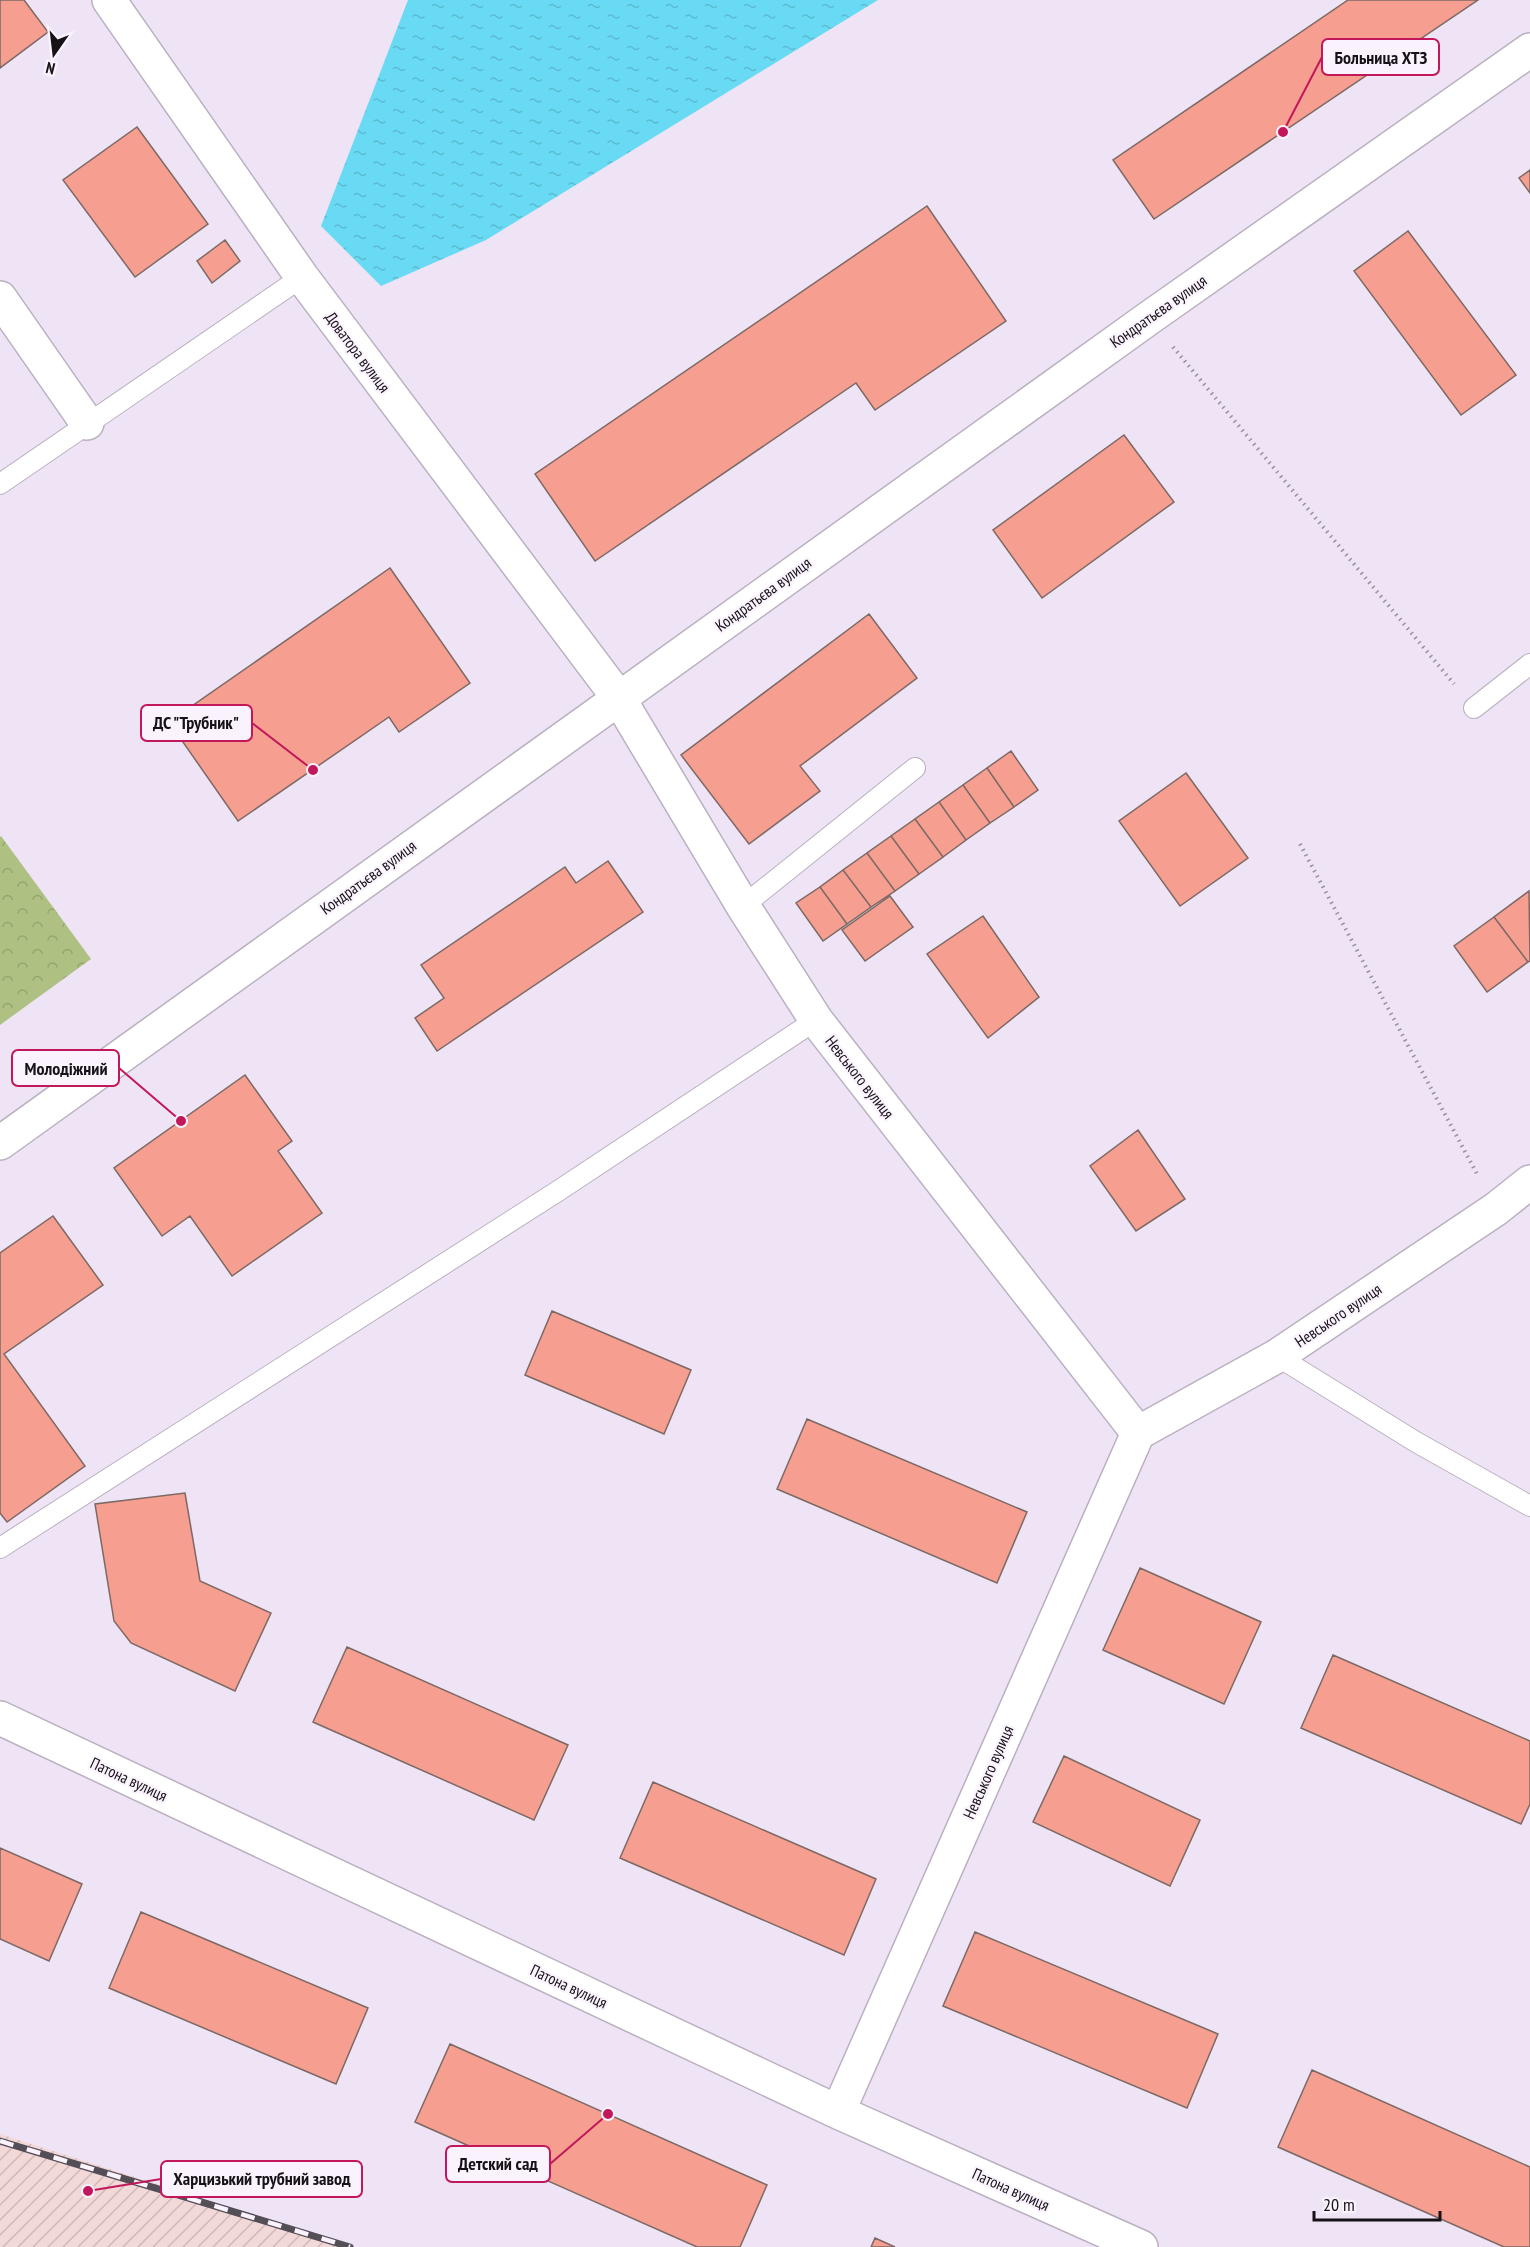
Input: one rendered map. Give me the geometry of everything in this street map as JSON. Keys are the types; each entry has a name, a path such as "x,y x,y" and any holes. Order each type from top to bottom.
{"street":[{"name":"Доватора вулиця","path":"109,0 302,277 618,697"},
{"name":"Кондратьєва вулиця","path":"0,1143 618,697 1149,318 1530,50"},
{"path":"0,298 87,423"},
{"name":"Невського вулиця","path":"618,697 743,906 816,1020 1138,1433"},
{"name":"Невського вулиця","path":"838,2112 1138,1433 1277,1356 1496,1209 1530,1182"},
{"name":"Патона вулиця","path":"0,1718 838,2112 1141,2247"}],"lane":[{"path":"0,484 302,277"},
{"path":"1474,708 1530,664"},
{"path":"743,906 915,768"},
{"path":"0,1548 558,1191 816,1020"},
{"path":"1277,1356 1416,1442 1530,1506"}],"path":[{"path":"1149,318 1474,708"},
{"path":"1300,844 1496,1209"}],"shaded area":[{"path":"0,2134 354,2247 0,2247"}],"green space":[{"path":"0,837 91,959 0,1025"}],"water":[{"path":"408,0 878,0 486,240 381,286 321,226"}],"building":[{"path":"0,0 24,0 48,32 0,68"},
{"path":"1348,0 1478,0 1154,219 1113,160"},
{"path":"137,127 208,224 135,277 63,180"},
{"path":"1530,170 1530,193 1519,178"},
{"path":"927,206 1006,321 875,410 856,383 595,561 535,474"},
{"path":"1408,231 1516,375 1461,415 1354,271"},
{"path":"225,240 240,261 212,283 197,261"},
{"path":"1124,435 1174,502 1042,598 993,530"},
{"path":"390,568 470,683 399,732 389,717 238,821 169,722"},
{"path":"869,614 917,678 800,766 820,791 749,844 681,755"},
{"path":"1011,751 1038,790 1014,807 987,768"},
{"path":"987,768 1014,807 990,823 963,785"},
{"path":"1186,773 1248,858 1180,906 1119,821"},
{"path":"963,785 990,823 966,840 939,802"},
{"path":"939,802 966,840 943,857 915,819"},
{"path":"915,819 943,857 919,874 891,836"},
{"path":"891,836 919,874 895,891 867,853"},
{"path":"867,853 895,891 871,907 843,870"},
{"path":"608,861 643,912 437,1051 415,1018 444,998 421,965 565,867 576,883"},
{"path":"843,870 871,907 847,924 820,887"},
{"path":"820,887 847,924 823,941 796,903"},
{"path":"1529,891 1530,961 1528,962 1494,917"},
{"path":"890,896 913,927 865,961 842,930"},
{"path":"983,916 1039,997 988,1038 927,954"},
{"path":"1494,917 1528,962 1487,992 1454,946"},
{"path":"245,1075 292,1141 278,1151 322,1213 232,1276 190,1216 162,1236 114,1168"},
{"path":"1138,1130 1185,1199 1136,1231 1090,1166"},
{"path":"53,1216 103,1285 4,1354 85,1466 7,1522 0,1513 0,1253"},
{"path":"552,1311 691,1370 664,1434 525,1375"},
{"path":"807,1419 1027,1512 997,1583 777,1489"},
{"path":"185,1493 200,1581 271,1613 235,1691 131,1643 114,1621 95,1504"},
{"path":"1140,1568 1261,1622 1224,1704 1103,1650"},
{"path":"347,1647 568,1745 534,1820 313,1722"},
{"path":"1333,1655 1530,1741 1530,1804 1521,1824 1301,1728"},
{"path":"1064,1756 1200,1820 1170,1886 1033,1822"},
{"path":"653,1782 876,1879 844,1955 620,1858"},
{"path":"0,1848 82,1884 49,1961 0,1939"},
{"path":"141,1912 368,2008 336,2084 109,1988"},
{"path":"975,1932 1218,2034 1187,2108 943,2006"},
{"path":"450,2044 767,2185 740,2247 697,2247 415,2122"},
{"path":"1312,2070 1530,2167 1530,2247 1504,2247 1278,2147"},
{"path":"875,2238 895,2247 871,2247"}],"railway":[{"path":"0,2141 350,2247"}],"place":[{"name":"Больница ХТЗ","path":"1283,132"},
{"name":"ДС \"Трубник\"","path":"313,770"},
{"name":"Молодіжний","path":"181,1121"},
{"name":"Детский сад","path":"608,2114"},
{"name":"Харцизький трубний завод","path":"88,2191"}]}
